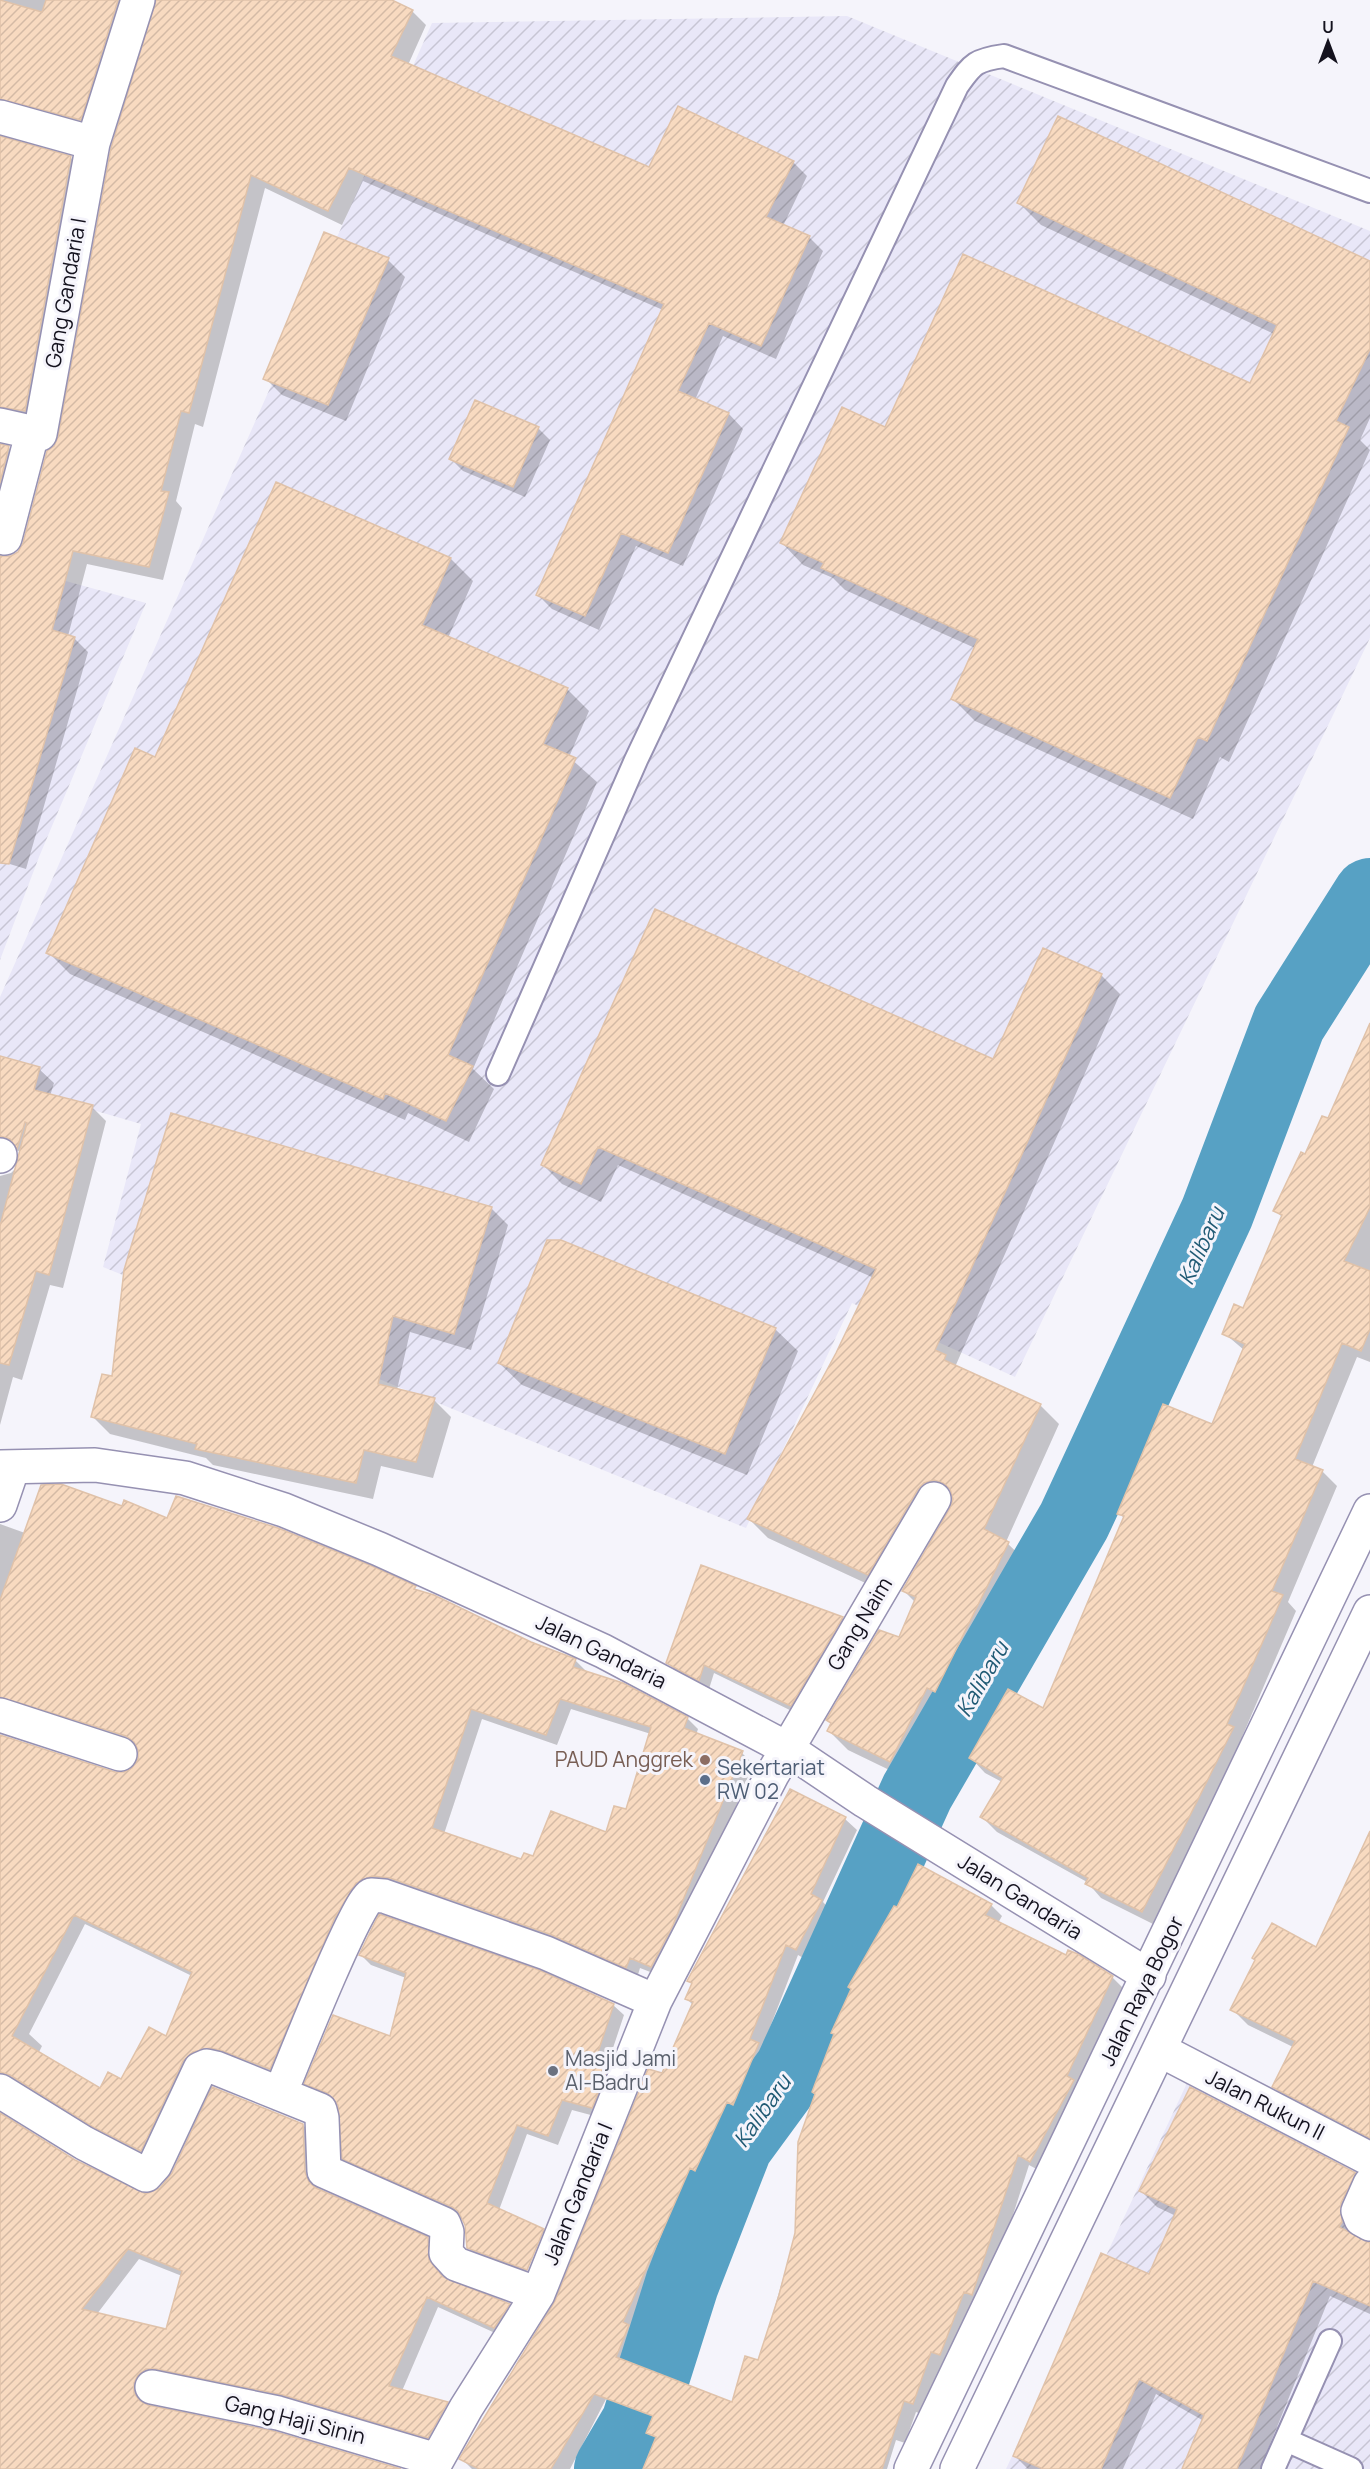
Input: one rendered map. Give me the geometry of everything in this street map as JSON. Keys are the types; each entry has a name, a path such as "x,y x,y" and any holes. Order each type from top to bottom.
{"main road":[{"path":"0,117 93,143 138,0"},
{"name":"Gang Gandaria I","path":"5,538 32,434 40,434 93,143"},
{"path":"0,425 32,434"},
{"name":"Jalan Gandaria","path":"7,1467 95,1466 159,1473 216,1486 284,1510 379,1549 603,1651 786,1748 865,1801 1149,1976"},
{"path":"0,1505 7,1467"},
{"name":"Gang Naim","path":"786,1748 934,1499"},
{"name":"Jalan Raya Bogor","path":"911,2469 1370,1511"},
{"name":"Jalan Raya Bogor","path":"957,2469 1370,1612"},
{"path":"0,1715 120,1754"},
{"name":"Jalan Gandaria I","path":"434,2464 538,2294 655,2001 786,1748"},
{"path":"280,2094 326,1984 360,1910 371,1895 384,1896 546,1953 655,2001"},
{"name":"Jalan Rukun II","path":"1160,2050 1370,2159"},
{"path":"0,2091 84,2143 144,2175 155,2165 200,2069 207,2066 216,2068 320,2110 322,2166 329,2175 444,2224 447,2232 446,2253 456,2264 538,2294"},
{"path":"1370,2184 1358,2211 1361,2219 1370,2224"},
{"path":"970,2348 1008,2364"},
{"name":"Gang Haji Sinin","path":"152,2387 278,2413 434,2464"}],"lane":[{"path":"498,1074 636,760 957,86 971,67 979,60 1004,56 1370,191"},
{"path":"1273,2469 1330,2341"},
{"path":"1286,2440 1351,2469"}],"shaded area":[{"path":"847,16 1370,231 1370,638 1015,1377 852,1303 746,1528 103,1267 141,1124 0,1083 0,997 432,23"},
{"path":"0,563 146,603 39,857 0,960"},
{"path":"1195,2066 1370,2147 1370,2469 1006,2469"}],"building":[{"path":"0,0 42,12 46,0 118,0 81,120 0,99"},
{"path":"156,0 392,0 413,10 391,56 649,167 678,106 794,161 766,217 810,236 761,346 709,323 678,391 729,413 668,553 621,533 585,616 536,595 664,304 349,168 328,211 251,175 189,413 181,411 161,491 169,492 149,567 73,551 52,630 75,637 9,864 0,863 0,556 11,556 18,552 23,543 47,451 54,446 58,437 111,148"},
{"path":"1058,116 1370,261 1370,349 1336,421 1349,427 1207,741 1198,737 1170,798 951,699 978,639 821,568 824,563 780,543 842,407 885,427 963,254 1250,383 1277,325 1017,203"},
{"path":"0,136 71,156 25,411 0,407"},
{"path":"324,232 389,258 328,405 263,379"},
{"path":"475,400 539,427 513,487 449,459"},
{"path":"0,444 9,446 0,483"},
{"path":"276,482 451,558 422,625 568,688 543,744 576,758 448,1055 473,1066 446,1121 385,1093 383,1099 46,953 135,748 155,757"},
{"path":"655,909 993,1059 1043,948 1102,974 935,1350 946,1355 944,1360 1041,1404 984,1529 1009,1542 935,1692 927,1688 890,1762 827,1731 831,1723 826,1720 879,1630 899,1637 916,1597 902,1591 950,1508 953,1499 950,1489 934,1480 924,1483 918,1489 868,1575 747,1519 836,1353 876,1269 598,1147 581,1184 541,1165"},
{"path":"1370,1023 1370,1207 1344,1261 1370,1271 1370,1329 1361,1351 1342,1343 1295,1459 1323,1470 1272,1591 1283,1595 1227,1724 1234,1727 1142,1912 1085,1884 1088,1878 980,1817 1003,1778 969,1758 1008,1689 1043,1708 1124,1516 1117,1514 1163,1404 1212,1424 1245,1344 1222,1334 1234,1304 1243,1308 1282,1215 1273,1211 1301,1152 1305,1154 1322,1116 1328,1118"},
{"path":"0,1056 40,1067 34,1090 93,1105 49,1275 36,1271 9,1365 0,1363 0,1226 27,1123 25,1122 17,1149 10,1139 0,1136"},
{"path":"171,1113 492,1207 454,1334 393,1316 378,1384 435,1398 416,1462 364,1450 356,1483 195,1449 197,1444 91,1417 102,1374 112,1376 124,1270"},
{"path":"547,1240 561,1240 776,1328 725,1454 498,1363"},
{"path":"61,1484 122,1506 124,1500 167,1518 176,1496 278,1528 372,1566 416,1586 414,1589 434,1595 531,1642 576,1659 573,1667 623,1683 688,1717 684,1728 743,1751 673,1925 651,1967 630,1958 626,1968 552,1935 390,1878 372,1876 356,1883 335,1917 270,2069 220,2050 210,2048 193,2052 183,2061 141,2151 93,2127 10,2075 0,2072 0,1735 115,1772 124,1772 132,1768 138,1759 138,1750 134,1742 126,1736 0,1697 0,1600 41,1485","holes":["560,1699 651,1727 626,1809 614,1806 606,1832 551,1811 533,1856 524,1853 521,1859 432,1828 471,1709 546,1735","74,1915 192,1972 166,2036 149,2027 121,2079 108,2072 100,2088 12,2036"]},
{"path":"701,1565 843,1617 791,1706 704,1665 699,1681 666,1663"},
{"path":"790,1789 846,1817 811,1894 822,1900 796,1950 786,1945 750,2039 759,2043 733,2105 727,2102 695,2171 690,2168 623,2322 629,2325 616,2357 732,2402 745,2356 758,2360 779,2295 795,2233 798,2142 815,2094 812,2092 834,2034 831,2033 851,1989 848,1987 894,1906 897,1907 918,1864 992,1904 985,1915 1066,1955 1068,1950 1078,1954 1113,1976 1067,2076 1074,2080 1030,2162 1018,2155 972,2295 964,2292 940,2355 931,2352 913,2404 904,2401 882,2469 643,2469 656,2437 646,2433 653,2416 594,2394 551,2469 479,2469 459,2459 555,2301 648,2069 662,2073 693,2002 685,1999 692,1983 687,1981"},
{"path":"1370,1831 1370,2138 1272,2087 1295,2041 1230,2010 1255,1960 1252,1958 1272,1923 1316,1947"},
{"path":"379,1914 539,1970 614,2004 597,2055 612,2059 592,2108 562,2100 548,2136 517,2125 487,2203 544,2229 527,2270 467,2248 465,2225 458,2211 452,2207 342,2159 338,2105 327,2093 304,2084 333,2015 390,2036 406,1973 359,1955"},
{"path":"212,2087 303,2124 305,2172 309,2182 316,2188 428,2237 429,2260 443,2277 510,2304 494,2328 427,2297 389,2386 448,2402 428,2438 283,2395 156,2369 146,2369 138,2375 134,2383 134,2393 140,2401 148,2405 273,2431 401,2469 0,2469 0,2113 75,2160 146,2194 160,2188 172,2173","holes":["128,2249 182,2271 166,2329 82,2309"]},
{"path":"1190,2087 1356,2173 1341,2203 1342,2222 1339,2227 1370,2243 1370,2306 1313,2281 1237,2469 1182,2469 1204,2415 1139,2379 1101,2469 1043,2469 1013,2456 1101,2253 1149,2274 1177,2209 1139,2191"}],"waterway":[{"name":"Kalibaru","path":"611,2469 638,2423 682,2284 736,2145 791,2070 917,1792 1074,1521 1217,1213 1289,1023 1370,895"}],"place":[{"name":"PAUD Anggrek","path":"705,1760"},
{"name":"Sekertariat RW 02","path":"705,1780"},
{"name":"Masjid Jami Al-Badru","path":"553,2071"}]}
